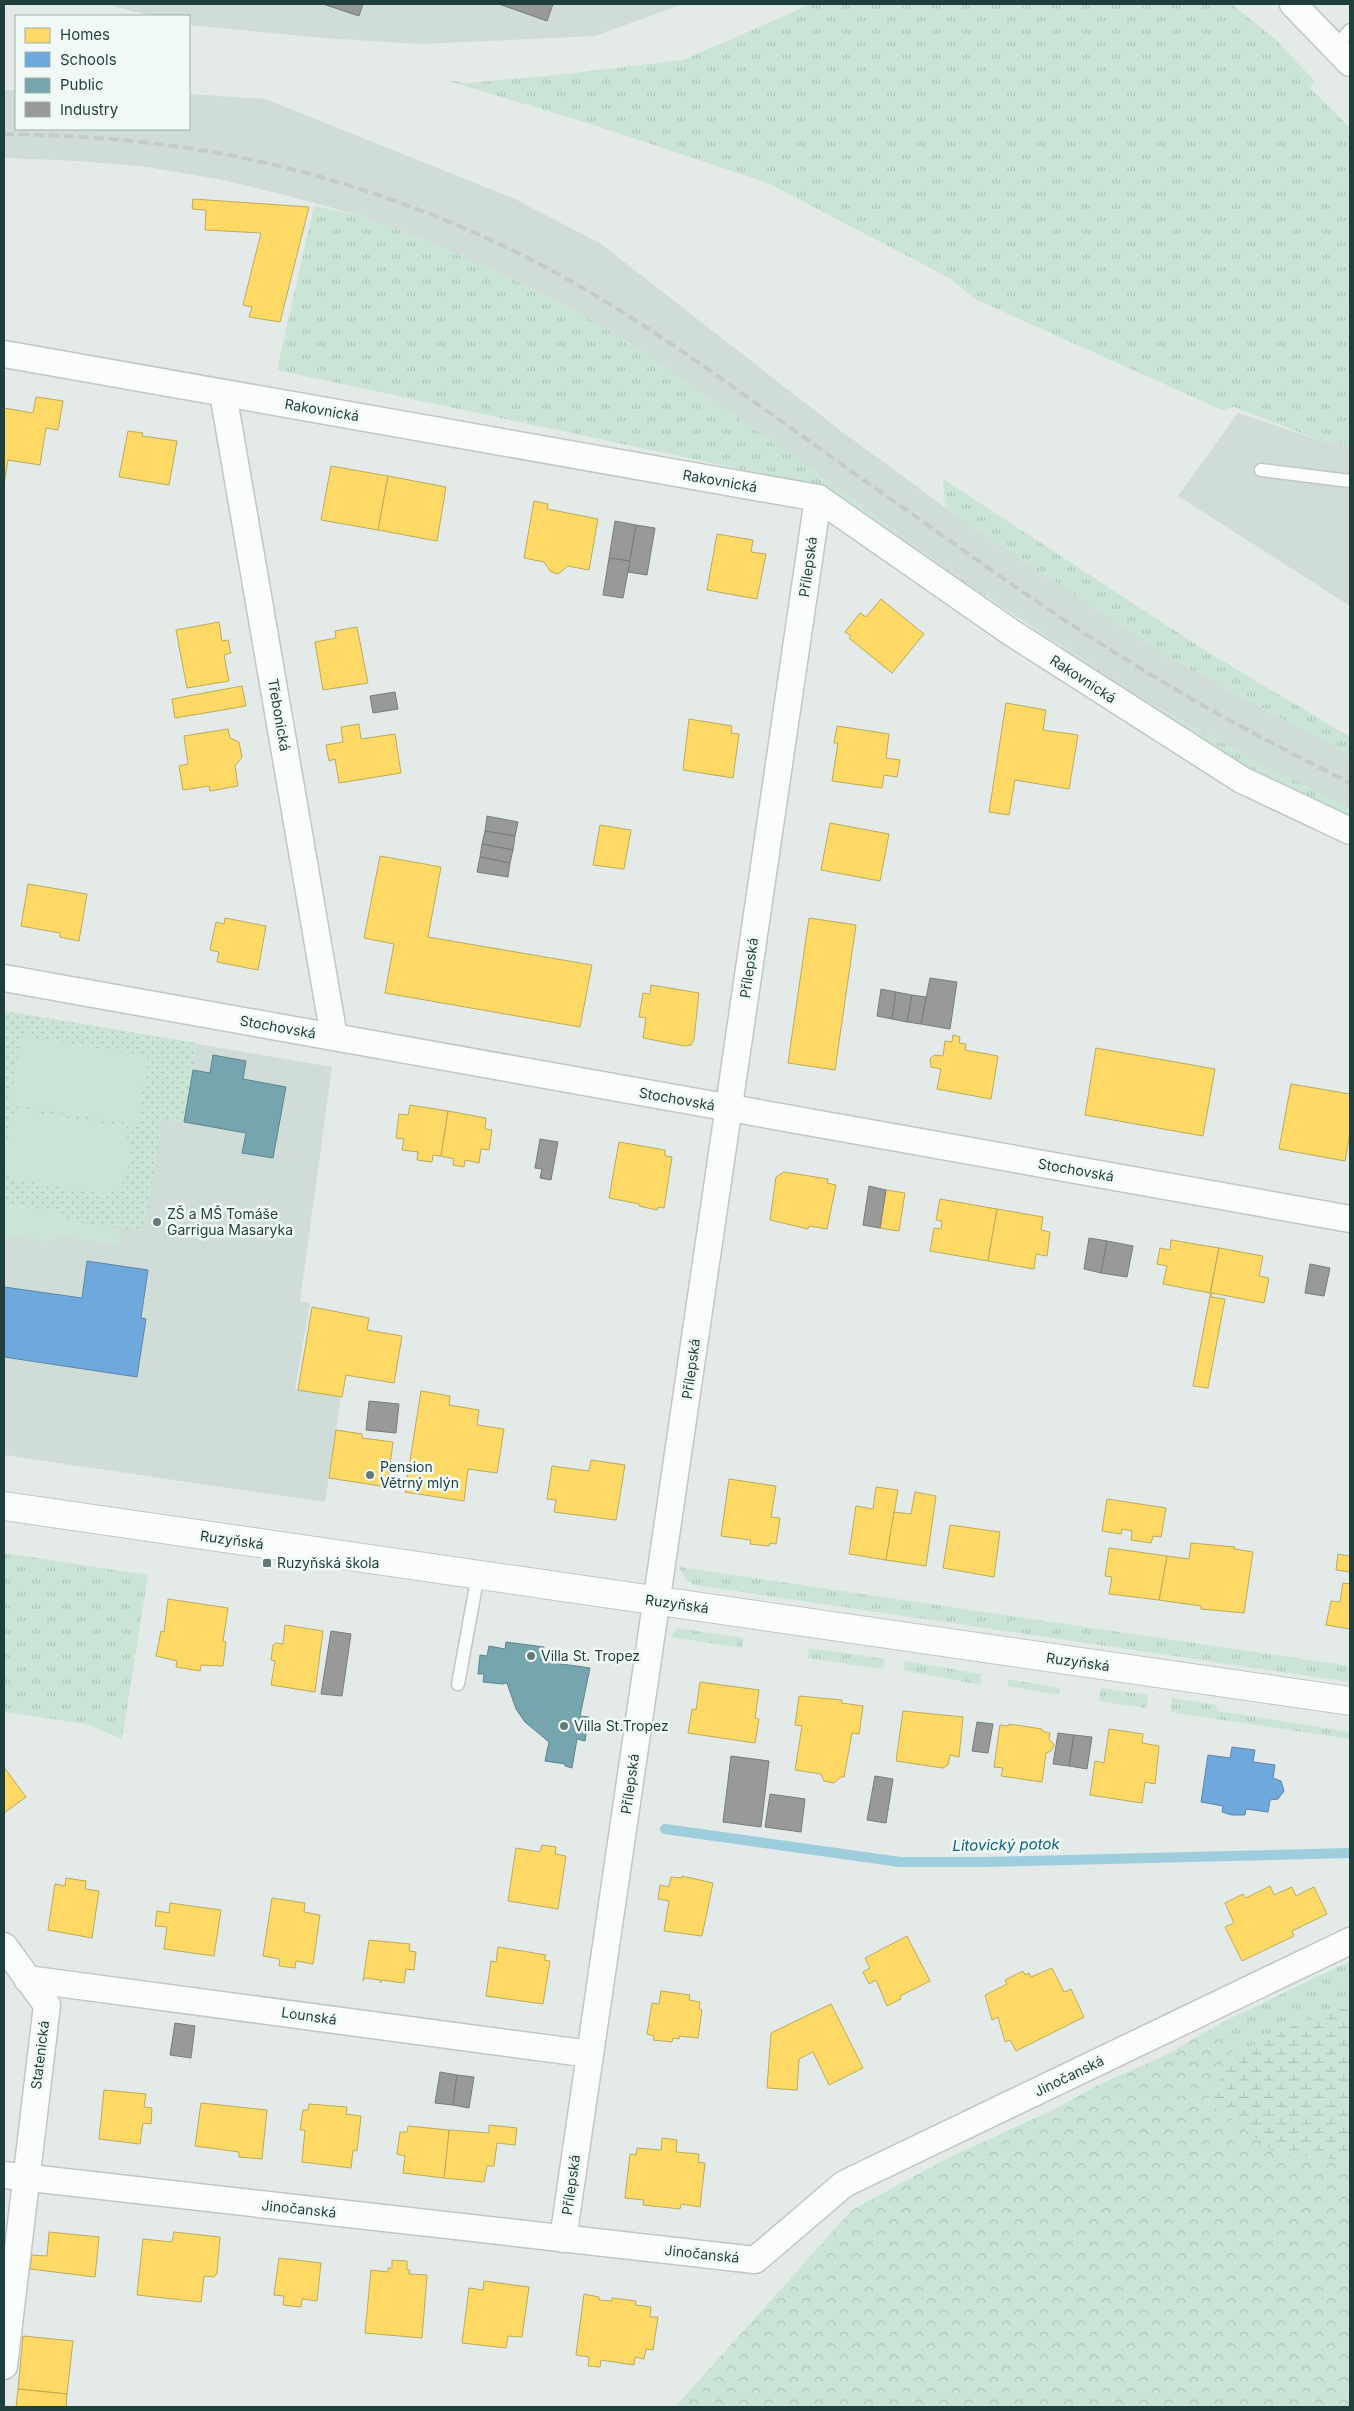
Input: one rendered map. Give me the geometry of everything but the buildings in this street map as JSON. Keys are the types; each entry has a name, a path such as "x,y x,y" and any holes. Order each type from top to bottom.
{"street":[{"path":"1293,4 1345,47"},
{"name":"Rakovnická","path":"4,354 818,498 1012,633 1242,780 1350,831"},
{"name":"Třebonická","path":"224,393 334,1037"},
{"name":"Přílepská","path":"563,2239 818,498"},
{"name":"Stochovská","path":"4,978 1350,1219"},
{"name":"Ruzyňská","path":"4,1506 1350,1701"},
{"name":"Jinočanská","path":"15,2177 755,2260 844,2184 1350,1941"},
{"name":"Statenická","path":"4,1946 46,2005 15,2177 4,2366"},
{"name":"Lounská","path":"27,1979 590,2054"}],"lane":[{"path":"1261,470 1350,481"},
{"path":"458,1684 478,1575"}],"shaded area":[{"path":"105,4 683,4 595,36 420,44 324,38 190,25 190,15 147,15"},
{"path":"4,90 15,90 15,130 190,130 190,94 265,99 517,200 601,244 841,431 965,522 1166,656 1350,755 1350,809 1248,757 1141,698 937,562 813,470 632,345 557,300 428,241 362,216 285,195 223,180 148,167 79,161 4,158"},
{"path":"1238,413 1322,441 1350,444 1350,606 1178,496"},
{"name":"ZŠ a MŠ Tomáše Garrigua Masaryka","path":"4,1011 332,1067 300,1301 310,1303 295,1389 341,1397 325,1502 4,1455"}],"green space":[{"path":"806,4 1231,4 1274,38 1315,81 1310,88 1350,128 1350,444 1322,441 1234,407 1222,410 975,299 951,279 768,183 591,124 445,80 467,83 557,75 683,60 796,11"},
{"path":"314,206 362,216 428,241 557,300 632,345 813,470 937,562 1141,698 1248,757 1350,809 1350,817 1253,770 1162,715 823,487 277,370"},
{"path":"943,479 1206,651 1350,737 1350,755 1166,656 965,522 945,507"},
{"path":"4,1011 197,1043 184,1122 163,1119 144,1231 62,1220 62,1213 4,1204"},
{"path":"21,1036 147,1056 137,1125 10,1104"},
{"path":"23,1111 119,1126 124,1130 129,1143 129,1159 126,1174 121,1185 114,1191 106,1194 18,1180 10,1176 5,1161 11,1120"},
{"path":"4,1204 63,1213 62,1220 120,1229 118,1245 57,1236 56,1242 4,1235"},
{"path":"4,1553 148,1575 122,1739 86,1724 4,1712"},
{"path":"679,1567 1350,1666 1350,1682 695,1585 687,1581"},
{"path":"677,1628 743,1638 742,1648 671,1637"},
{"path":"809,1648 885,1659 883,1669 807,1658"},
{"path":"905,1661 981,1674 981,1685 903,1670"},
{"path":"1008,1679 1059,1688 1060,1695 1008,1686"},
{"path":"1101,1688 1148,1695 1146,1708 1099,1701"},
{"path":"1172,1698 1216,1705 1218,1711 1350,1732 1350,1739 1170,1712"},
{"path":"1350,1961 1350,2008 1324,2010 1233,2056 1225,2021"},
{"path":"1350,2008 1350,2161 1275,2153 1207,2101 1233,2056 1324,2010"},
{"path":"1225,2021 1233,2056 1208,2101 1275,2153 1350,2161 1350,2407 675,2407 852,2210 946,2159 1055,2109 1096,2086 1168,2054"}],"waterway":[{"name":"Litovický potok","path":"665,1829 900,1862 983,1862 1350,1853"}],"railway":[{"path":"4,134 112,139 149,143 197,149 292,169 386,198 476,233 520,254 605,301 660,336 1006,581 1146,672 1218,714 1350,783"}],"place":[{"name":"ZŠ a MŠ Tomáše Garrigua Masaryka","path":"157,1222"},
{"name":"Pension Větrný mlýn","path":"370,1475"},
{"name":"Ruzyňská škola","path":"267,1563"},
{"name":"Villa St. Tropez","path":"531,1656"},
{"name":"Villa St.Tropez","path":"564,1726"}]}
